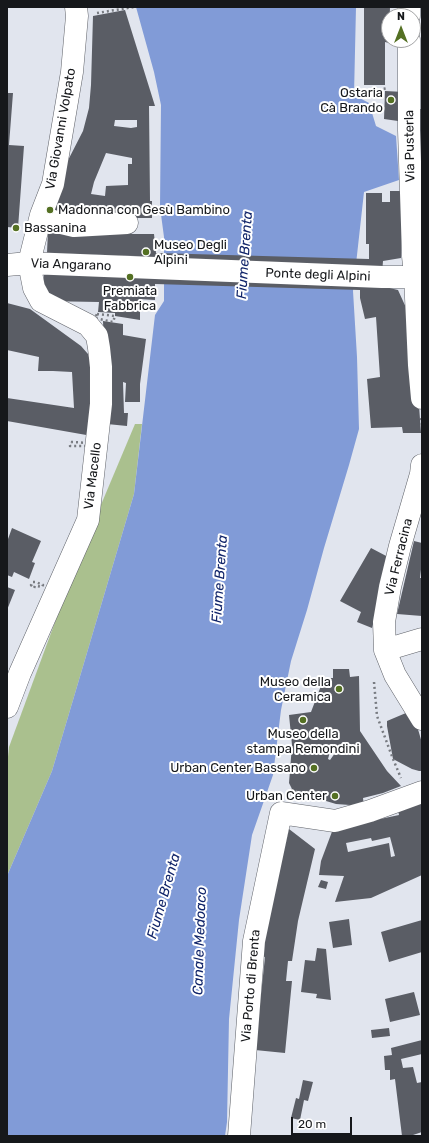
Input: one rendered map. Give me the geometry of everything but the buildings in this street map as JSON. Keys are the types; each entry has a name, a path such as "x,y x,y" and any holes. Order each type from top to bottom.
{"street":[{"name":"Via Giovanni Volpato","path":"29,263 41,216 53,184 72,72 79,13"},
{"name":"Via Pusterla","path":"409,48 412,249 418,272"},
{"path":"41,216 53,221 74,226 127,223"},
{"name":"Via Angarano","path":"7,265 29,263 134,268"},
{"name":"Via Macello","path":"7,707 20,673 88,520 101,404 101,367 97,336 88,325 41,301 34,288 29,263"},
{"name":"Ponte degli Alpini","path":"134,268 382,277 408,277 418,272"},
{"path":"418,272 419,365 422,398"},
{"name":"Via Ferracina","path":"385,650 384,622 390,587 422,465"},
{"path":"422,639 385,650 396,675 422,719"},
{"name":"Via Porto di Brenta","path":"239,1136 254,941 281,813 335,821 370,811 416,794"}],"path":[{"path":"79,13 134,7"},
{"path":"354,91 366,92 388,88 389,81"},
{"path":"373,684 377,716 393,758 416,794"}],"green space":[{"path":"135,424 142,424 134,494 52,771 7,876 7,766 9,747 79,557"}],"water":[{"path":"136,7 356,7 354,95 369,103 376,126 396,136 399,180 364,192 353,291 359,429 291,661 281,710 273,775 252,835 239,920 229,1019 227,1122 225,1136 7,1136 7,876 52,771 134,494 155,315 164,301 164,237 160,207 161,105 154,72"}],"place":[{"name":"Ostaria Cà Brando","path":"391,100"},
{"name":"Madonna con Gesù Bambino","path":"50,210"},
{"name":"Bassanina","path":"16,228"},
{"name":"Museo Degli Alpini","path":"146,252"},
{"name":"Premiata Fabbrica","path":"130,277"},
{"name":"Museo della Ceramica","path":"339,689"},
{"name":"Museo della stampa Remondini","path":"303,720"},
{"name":"Urban Center Bassano","path":"314,768"},
{"name":"Urban Center","path":"335,796"}],"water label":[{"name":"Fiume Brenta","path":"245,255"},
{"name":"Fiume Brenta","path":"220,579"},
{"name":"Fiume Brenta","path":"164,896"},
{"name":"Canale Medoaco","path":"200,941"}]}
